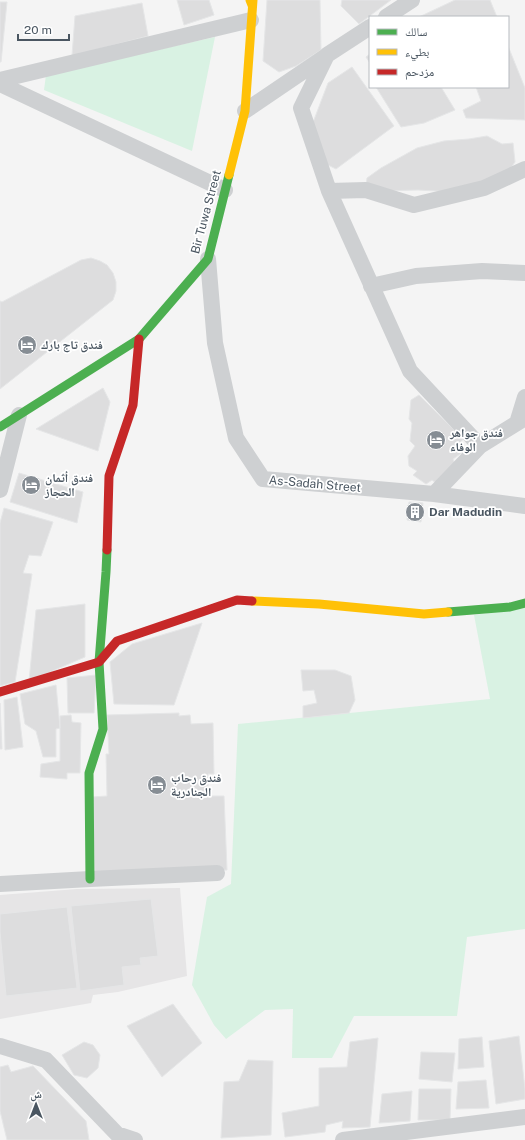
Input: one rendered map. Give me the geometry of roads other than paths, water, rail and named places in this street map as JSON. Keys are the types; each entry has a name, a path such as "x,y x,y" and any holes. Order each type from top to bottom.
{"street":[{"path":"388,16 412,0"},
{"path":"0,80 252,6"},
{"name":"Bir Tuwa Street","path":"0,427 139,339 208,259 244,112 252,6"},
{"path":"244,112 369,28"},
{"path":"327,55 301,108 329,192 410,371 480,446"},
{"path":"0,84 225,190"},
{"path":"329,192 366,190 414,205 484,188 525,168"},
{"name":"As-Sadah Street","path":"208,259 215,343 236,438 263,479 434,494 525,506"},
{"path":"371,286 423,275 482,271 525,274"},
{"path":"90,879 89,773 103,729 99,662 106,572 109,476 133,405 139,339"},
{"path":"434,494 480,446 521,421 525,397"},
{"path":"0,490 19,415"},
{"path":"0,692 99,662 117,641 236,600 319,604 424,614 510,607 525,603"},
{"path":"0,884 217,873"},
{"path":"0,1046 46,1060 117,1134 135,1140"},
{"path":"343,1140 525,1117"}],"place":[{"name":"فندق تاج بارك","path":"27,345"},
{"name":"فندق جواهر الوفاء","path":"436,440"},
{"name":"فندق أثمان الحجاز","path":"31,485"},
{"name":"Dar Madudin","path":"415,512"},
{"name":"فندق رحاب الجنادرية","path":"157,785"}]}
